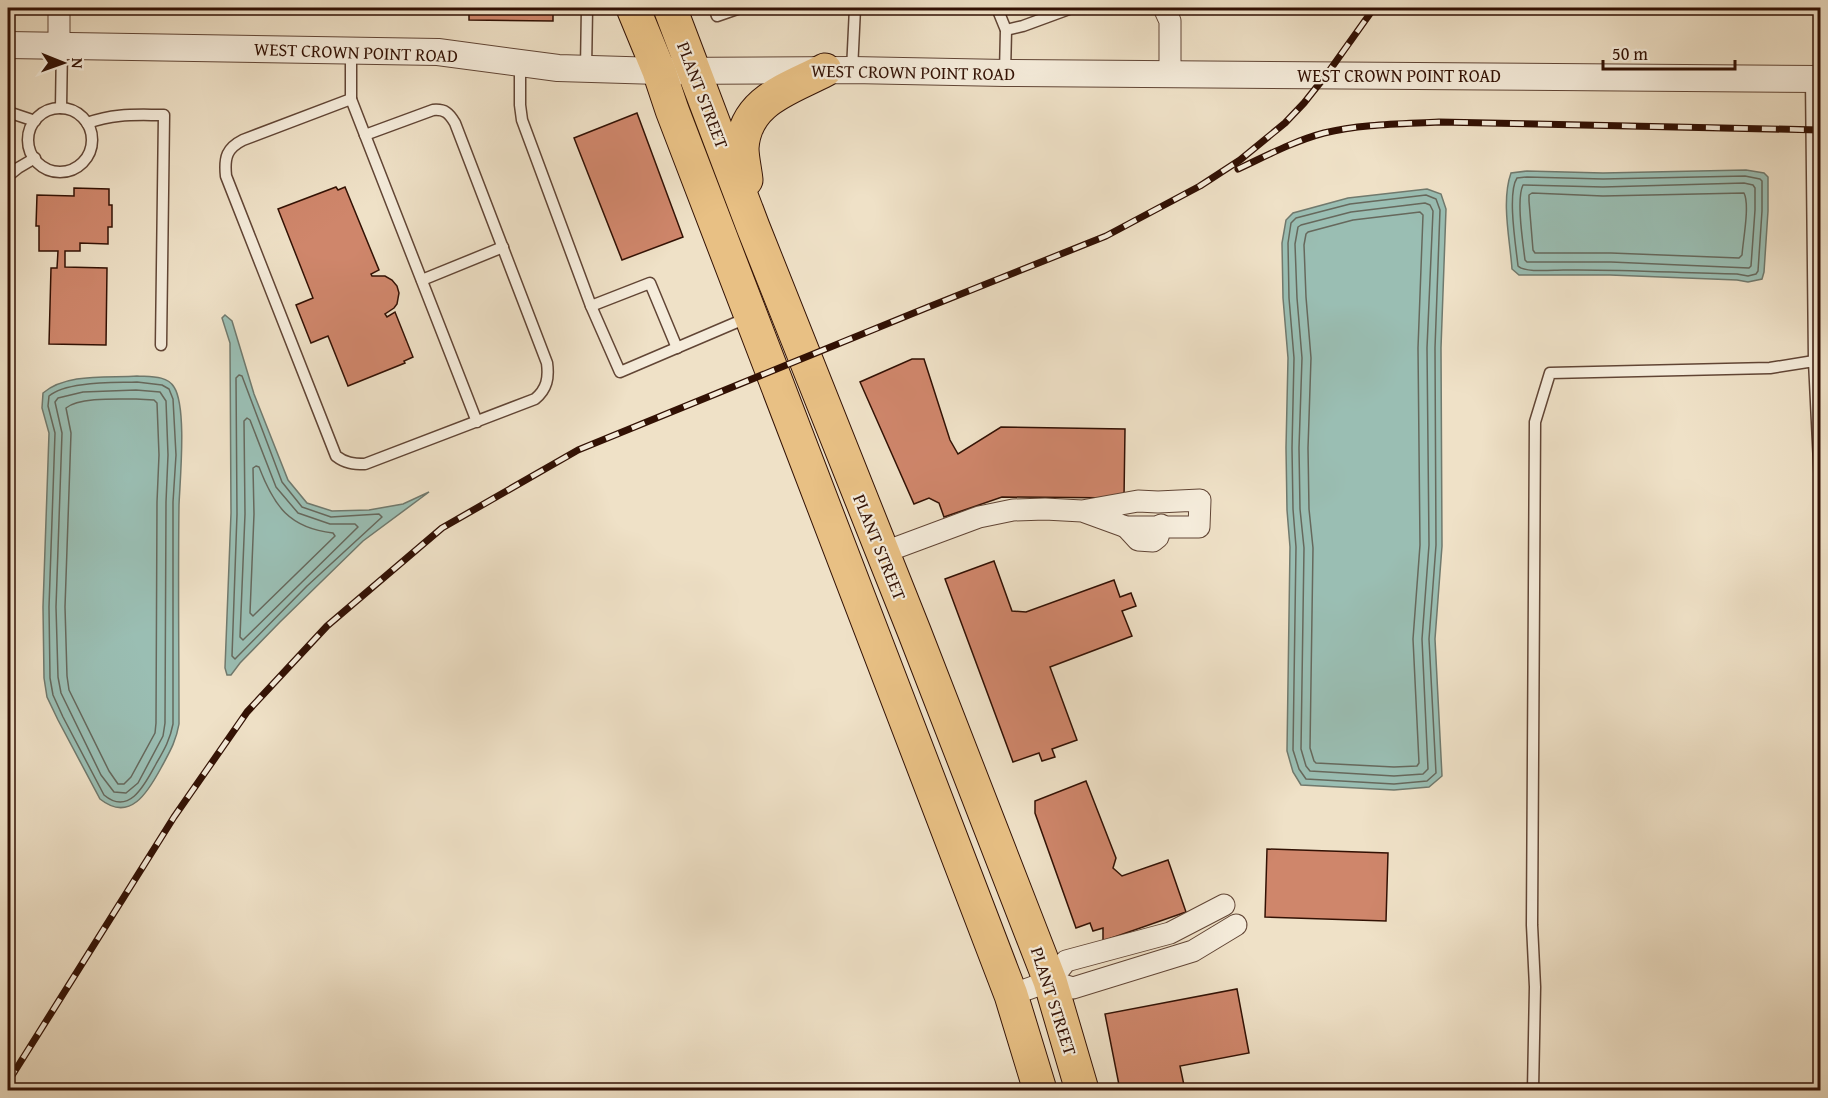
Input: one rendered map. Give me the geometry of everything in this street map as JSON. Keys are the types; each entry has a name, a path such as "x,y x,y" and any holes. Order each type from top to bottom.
{"main road":[{"name":"PLANT STREET","path":"633,8 1011,995 1040,1090"},
{"name":"PLANT STREET","path":"670,8 753,227 1050,981 1082,1090"},
{"path":"753,227 742,150 749,119 758,107 772,97 839,70"},
{"path":"831,524 857,551 867,555 882,553"},
{"path":"860,598 881,603 896,612 914,632"}],"street":[{"path":"59,8 60,45"},
{"path":"1164,8 1170,21 1170,74"},
{"name":"WEST CROWN POINT ROAD","path":"8,45 438,52 558,68 659,71 839,70 1816,79"},
{"path":"882,553 979,517 1013,510 1082,510 1138,501 1200,500 1199,526 1126,526 1082,510"},
{"path":"1011,995 1050,981 1073,988 1155,938 1170,933 1224,905"},
{"path":"1111,963 1161,960 1193,951 1236,925"}],"lane":[{"path":"586,69 587,8"},
{"path":"714,8 717,16 740,8"},
{"path":"839,70 855,8"},
{"path":"997,8 1006,30 1005,73"},
{"path":"1006,30 1072,8"},
{"path":"60,45 61,108"},
{"path":"351,50 351,99 477,422"},
{"path":"520,64 522,120 591,306 620,372 751,316"},
{"path":"1816,79 1817,361 1821,484"},
{"path":"351,99 233,145 227,155 225,165 226,176 336,456 344,462 353,464 365,464 535,399 542,393 547,380 547,363 455,123 449,114 441,109 433,110 365,135"},
{"path":"61,108 77,112 87,123 92,139 91,150 78,167 57,172 38,163 28,145 28,135 35,121 46,110 61,108"},
{"path":"8,112 35,121"},
{"path":"87,123 107,116 164,115 161,345"},
{"path":"8,176 35,158"},
{"path":"422,280 503,248"},
{"path":"591,306 650,283 677,348"},
{"path":"1533,1090 1535,422 1550,373 1770,368 1817,361"},
{"path":"1158,502 1161,525"},
{"path":"1155,938 1161,960"},
{"path":"1818,1090 1821,1086"}],"water":[{"path":"1746,170 1764,173 1768,177 1768,211 1762,279 1748,282 1610,275 1519,275 1512,269 1506,208 1511,173"},
{"path":"1427,189 1441,194 1446,209 1441,348 1442,546 1435,639 1442,776 1429,787 1394,790 1301,785 1293,772 1287,751 1290,547 1286,448 1288,358 1283,298 1282,243 1286,220 1293,213 1348,198"},
{"path":"225,315 232,321 254,394 288,480 307,503 332,511 369,510 403,504 429,492 363,541 280,622 231,675 227,675 225,668 231,513 230,343 222,318"},
{"path":"157,377 171,383 178,397 182,426 179,505 179,724 172,747 144,795 137,802 120,808 111,806 100,799 47,697 44,678 43,607 49,433 42,408 43,393 64,382 75,379"}],"building":[{"path":"469,8 553,8 553,21 469,20"},
{"path":"637,113 683,237 622,260 574,138"},
{"path":"336,187 338,190 345,187 379,270 371,274 372,276 385,276 397,286 399,293 397,304 385,314 387,317 395,312 413,357 404,361 405,363 348,386 328,336 311,343 296,305 313,298 278,209"},
{"path":"74,188 109,189 112,227 108,227 108,244 80,243 80,251 65,251 65,267 107,268 106,345 49,344 51,268 57,268 58,251 39,251 39,226 36,226 37,195 74,196"},
{"path":"912,359 924,359 950,440 958,454 1001,427 1125,429 1124,498 1002,497 944,517 939,503 929,498 914,504 860,382"},
{"path":"994,561 1012,611 1026,612 1114,580 1120,597 1131,593 1136,606 1122,611 1132,636 1050,667 1077,740 1052,749 1055,757 1042,761 1039,753 1013,762 945,579"},
{"path":"1086,781 1116,858 1113,868 1122,876 1168,860 1186,912 1103,941 1103,928 1093,931 1090,923 1076,928 1035,813 1035,801"},
{"path":"1267,849 1388,853 1386,921 1265,917"},
{"path":"1237,989 1249,1053 1180,1066 1185,1090 1120,1090 1105,1014"}],"railway":[{"path":"8,1082 174,817 247,712 327,626 442,528 578,450 1106,236 1200,186 1240,160 1285,123 1327,74 1374,8"},
{"path":"1238,169 1313,136 1338,130 1381,125 1439,122 1820,130"}]}
